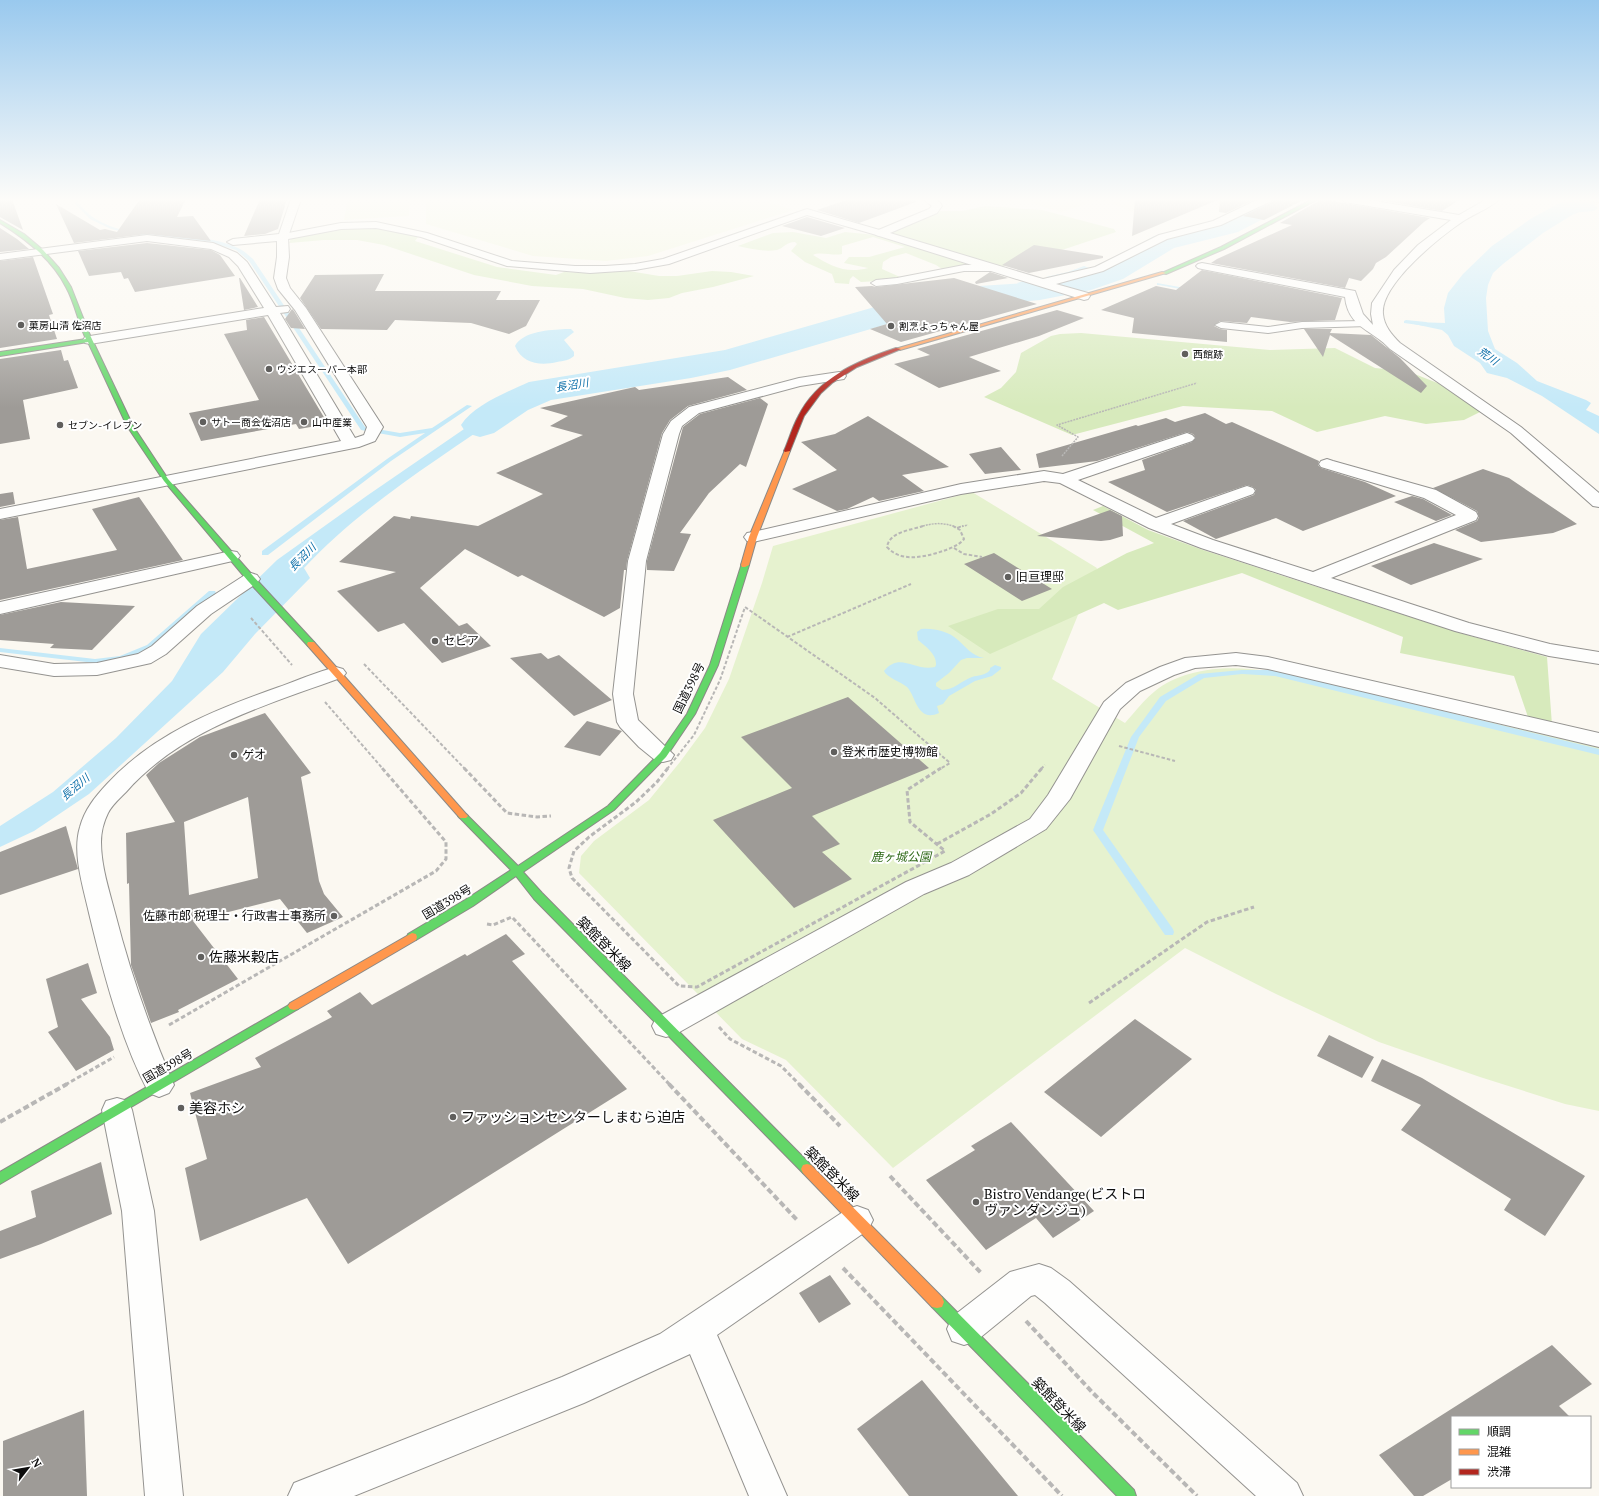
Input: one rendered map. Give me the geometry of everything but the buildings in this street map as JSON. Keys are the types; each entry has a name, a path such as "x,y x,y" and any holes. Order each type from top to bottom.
{"main road":[{"name":"築館登米線","path":"57,269 69,287 90,340 130,426 166,480 251,579 286,616 474,829 517,871 538,896 1128,1496"},
{"name":"国道398号","path":"0,1179 469,903 611,808 663,755 691,714 714,665 753,537 797,432 801,417 810,402 821,389 862,362 898,349 1173,269"},
{"path":"0,354 90,340"}],"street":[{"path":"245,269 272,310 350,443"},
{"path":"0,514 350,443 372,433 300,308 284,289 280,278 281,269"},
{"path":"998,269 1084,296"},
{"path":"1043,284 1099,269"},
{"path":"1217,269 1351,294 1351,302 1355,312 1364,324 1386,337"},
{"path":"1401,269 1381,298 1377,309 1379,321 1386,337 1395,346 1516,430 1599,502"},
{"path":"90,340 272,310 300,308"},
{"path":"663,755 647,742 628,722 623,694 637,561 671,434 676,424 694,410 799,382 839,376"},
{"path":"1064,479 1186,438"},
{"path":"1315,578 1470,516 1430,494 1327,464"},
{"path":"753,537 961,489 1044,476 1064,479 1155,524 1207,544 1462,627 1549,650 1599,658"},
{"path":"1155,524 1247,491"},
{"path":"0,608 231,556"},
{"path":"0,661 54,670 75,670 97,669 144,659 159,650 204,610 251,579"},
{"path":"666,1026 915,888 960,869 1038,824 1058,799 1111,706 1133,687 1167,671 1192,662 1215,659 1236,659 1268,662 1446,706 1599,740"},
{"path":"159,1085 140,1042 108,935 95,880 89,840 97,812 120,782 151,756 182,736 231,713 336,673"},
{"path":"117,1110 138,1211 164,1496"},
{"path":"307,1496 571,1391 672,1346 857,1220"},
{"path":"964,1328 1022,1283 1039,1279 1057,1292 1284,1496"},
{"path":"697,1330 768,1496"}],"lane":[{"path":"562,269 581,271 615,269"},
{"path":"876,283 897,282 960,269"},
{"path":"1220,325 1268,330 1302,325 1364,324"}],"path":[{"path":"1044,476 1078,437 1057,425 1197,384"},
{"path":"939,524 961,531 964,540 961,544 953,547 932,555 916,558 899,555 888,548 887,544 893,536 922,525 939,524"},
{"path":"957,529 968,525"},
{"path":"953,547 964,554 982,558"},
{"path":"786,637 910,584"},
{"path":"744,607 875,698 950,763 907,790 910,822 937,844 946,851 697,987 679,986 572,878 570,868 574,851 589,837 641,797 657,782 694,735 720,680 744,607"},
{"path":"0,1122 436,871 446,859 446,842 264,632"},
{"path":"362,661 507,813"},
{"path":"1114,744 1175,761"},
{"path":"937,844 991,814 1021,793 1046,763"},
{"path":"1089,1003 1207,922 1254,907"},
{"path":"479,923 492,925 512,917 820,1245 1062,1496"},
{"path":"722,1020 718,1026 730,1039 781,1066 840,1126"},
{"path":"890,1176 1093,1393 1197,1496"}],"green space":[{"path":"455,269 510,269 556,275 564,272 593,273 629,271 659,276 677,276 712,271 731,272 754,276 713,287 682,293 669,298 648,300 625,298 583,289 532,286 474,275"},
{"path":"820,269 882,269 900,277 942,269 962,269 895,280 861,282 853,276 850,279 849,284 835,283 832,274"},
{"path":"1081,333 1270,350 1335,348 1375,368 1407,371 1440,384 1480,412 1464,420 1426,424 1385,416 1317,432 1272,411 1183,406 1072,435 984,397 1001,388 1016,372 1021,353 1051,336"},
{"name":"鹿ヶ城公園","path":"972,492 1097,568 1052,679 1125,723 1149,696 1171,681 1200,671 1240,668 1281,673 1355,692 1599,747 1599,1111 1565,1104 1480,1077 1379,1042 1276,994 1185,948 893,1168 786,1060 742,1039 579,873 581,856 594,841 649,800 705,728 729,679 773,546"},
{"path":"1103,506 1148,530 1203,550 1460,633 1547,657 1552,725 1529,720 1514,676 1400,653 1403,637 1242,573 1118,610 1104,603 990,654 948,626 998,609 1039,609 1063,587 1127,553 1154,543 1093,510"}],"water":[{"name":"荒川","path":"1468,269 1498,269 1493,273 1488,285 1486,298 1488,331 1495,349 1517,363 1537,381 1591,403 1586,410 1599,416 1599,434 1542,396 1507,378 1487,373 1480,363 1454,346 1448,335 1442,330 1414,324 1414,322 1445,323 1444,308 1448,293"},
{"path":"571,329 574,332 564,340 574,352 574,356 564,361 545,364 533,362 522,357 515,346 524,337 530,334"},
{"path":"562,377 542,393 530,397 512,408 377,502 327,545 304,568 310,578 255,634 223,672 89,794 34,831 0,847 0,826 53,792 116,738 172,681 201,634 277,560 368,495 502,403 548,380"},
{"path":"921,629 931,629 950,634 973,653 984,658 967,658 961,660 949,673 936,683 936,686 942,690 950,689 972,677 986,673 995,665 1001,667 1001,669 992,676 975,681 949,696 943,704 937,706 939,713 932,715 922,712 907,687 888,676 884,671 890,665 902,662 921,667 935,667 935,657 918,640 917,632"}],"waterway":[{"path":"257,269 363,429 400,435 433,430"},
{"path":"1048,277 1069,273 1079,269"},
{"name":"長沼川","path":"480,425 515,402 542,390 691,367 730,359 899,310 964,297 1040,291 1080,283 1112,273 1119,269"},
{"path":"1019,283 1024,282"},
{"path":"1159,284 1191,290"},
{"path":"1406,322 1426,324"},
{"path":"265,553 389,460 469,406"},
{"path":"0,650 95,661 121,658 150,647 212,593"},
{"path":"1169,932 1098,830 1135,737 1163,699 1202,676 1242,672 1275,673 1599,752"}],"traffic: fast":[{"path":"57,269 69,287 86,333 130,426 166,480 251,579 311,644"},
{"path":"1164,273 1174,269"},
{"path":"0,354 90,340"},
{"path":"412,937 469,903 611,808 663,755 691,714 714,665 745,565"},
{"path":"463,816 517,871"},
{"path":"517,871 538,896 807,1169"},
{"path":"0,1179 294,1006"},
{"path":"937,1302 1128,1496"}],"traffic: slow":[{"path":"898,349 1164,273"},
{"path":"745,565 753,537 787,451"},
{"path":"311,644 463,816"},
{"path":"294,1006 412,937"},
{"path":"807,1169 937,1302"}],"traffic: jam":[{"path":"787,451 801,416 819,391 842,373 855,366 898,349"}],"place":[{"name":"菓房山清 佐沼店","path":"21,325"},
{"name":"割烹よっちゃん屋","path":"891,326"},
{"name":"西館跡","path":"1185,354"},
{"name":"ウジエスーパー本部","path":"269,369"},
{"name":"サトー商会佐沼店","path":"203,422"},
{"name":"山中産業","path":"304,422"},
{"name":"セブン-イレブン","path":"60,425"},
{"name":"旧亘理邸","path":"1008,577"},
{"name":"セピア","path":"435,641"},
{"name":"登米市歴史博物館","path":"834,752"},
{"name":"ゲオ","path":"234,755"},
{"name":"佐藤市郎 税理士・行政書士事務所","path":"334,916"},
{"name":"佐藤米穀店","path":"201,957"},
{"name":"美容ホシ","path":"181,1108"},
{"name":"ファッションセンターしまむら迫店","path":"453,1117"},
{"name":"Bistro Vendange(ビストロ ヴァンダンジュ)","path":"976,1202"}]}
